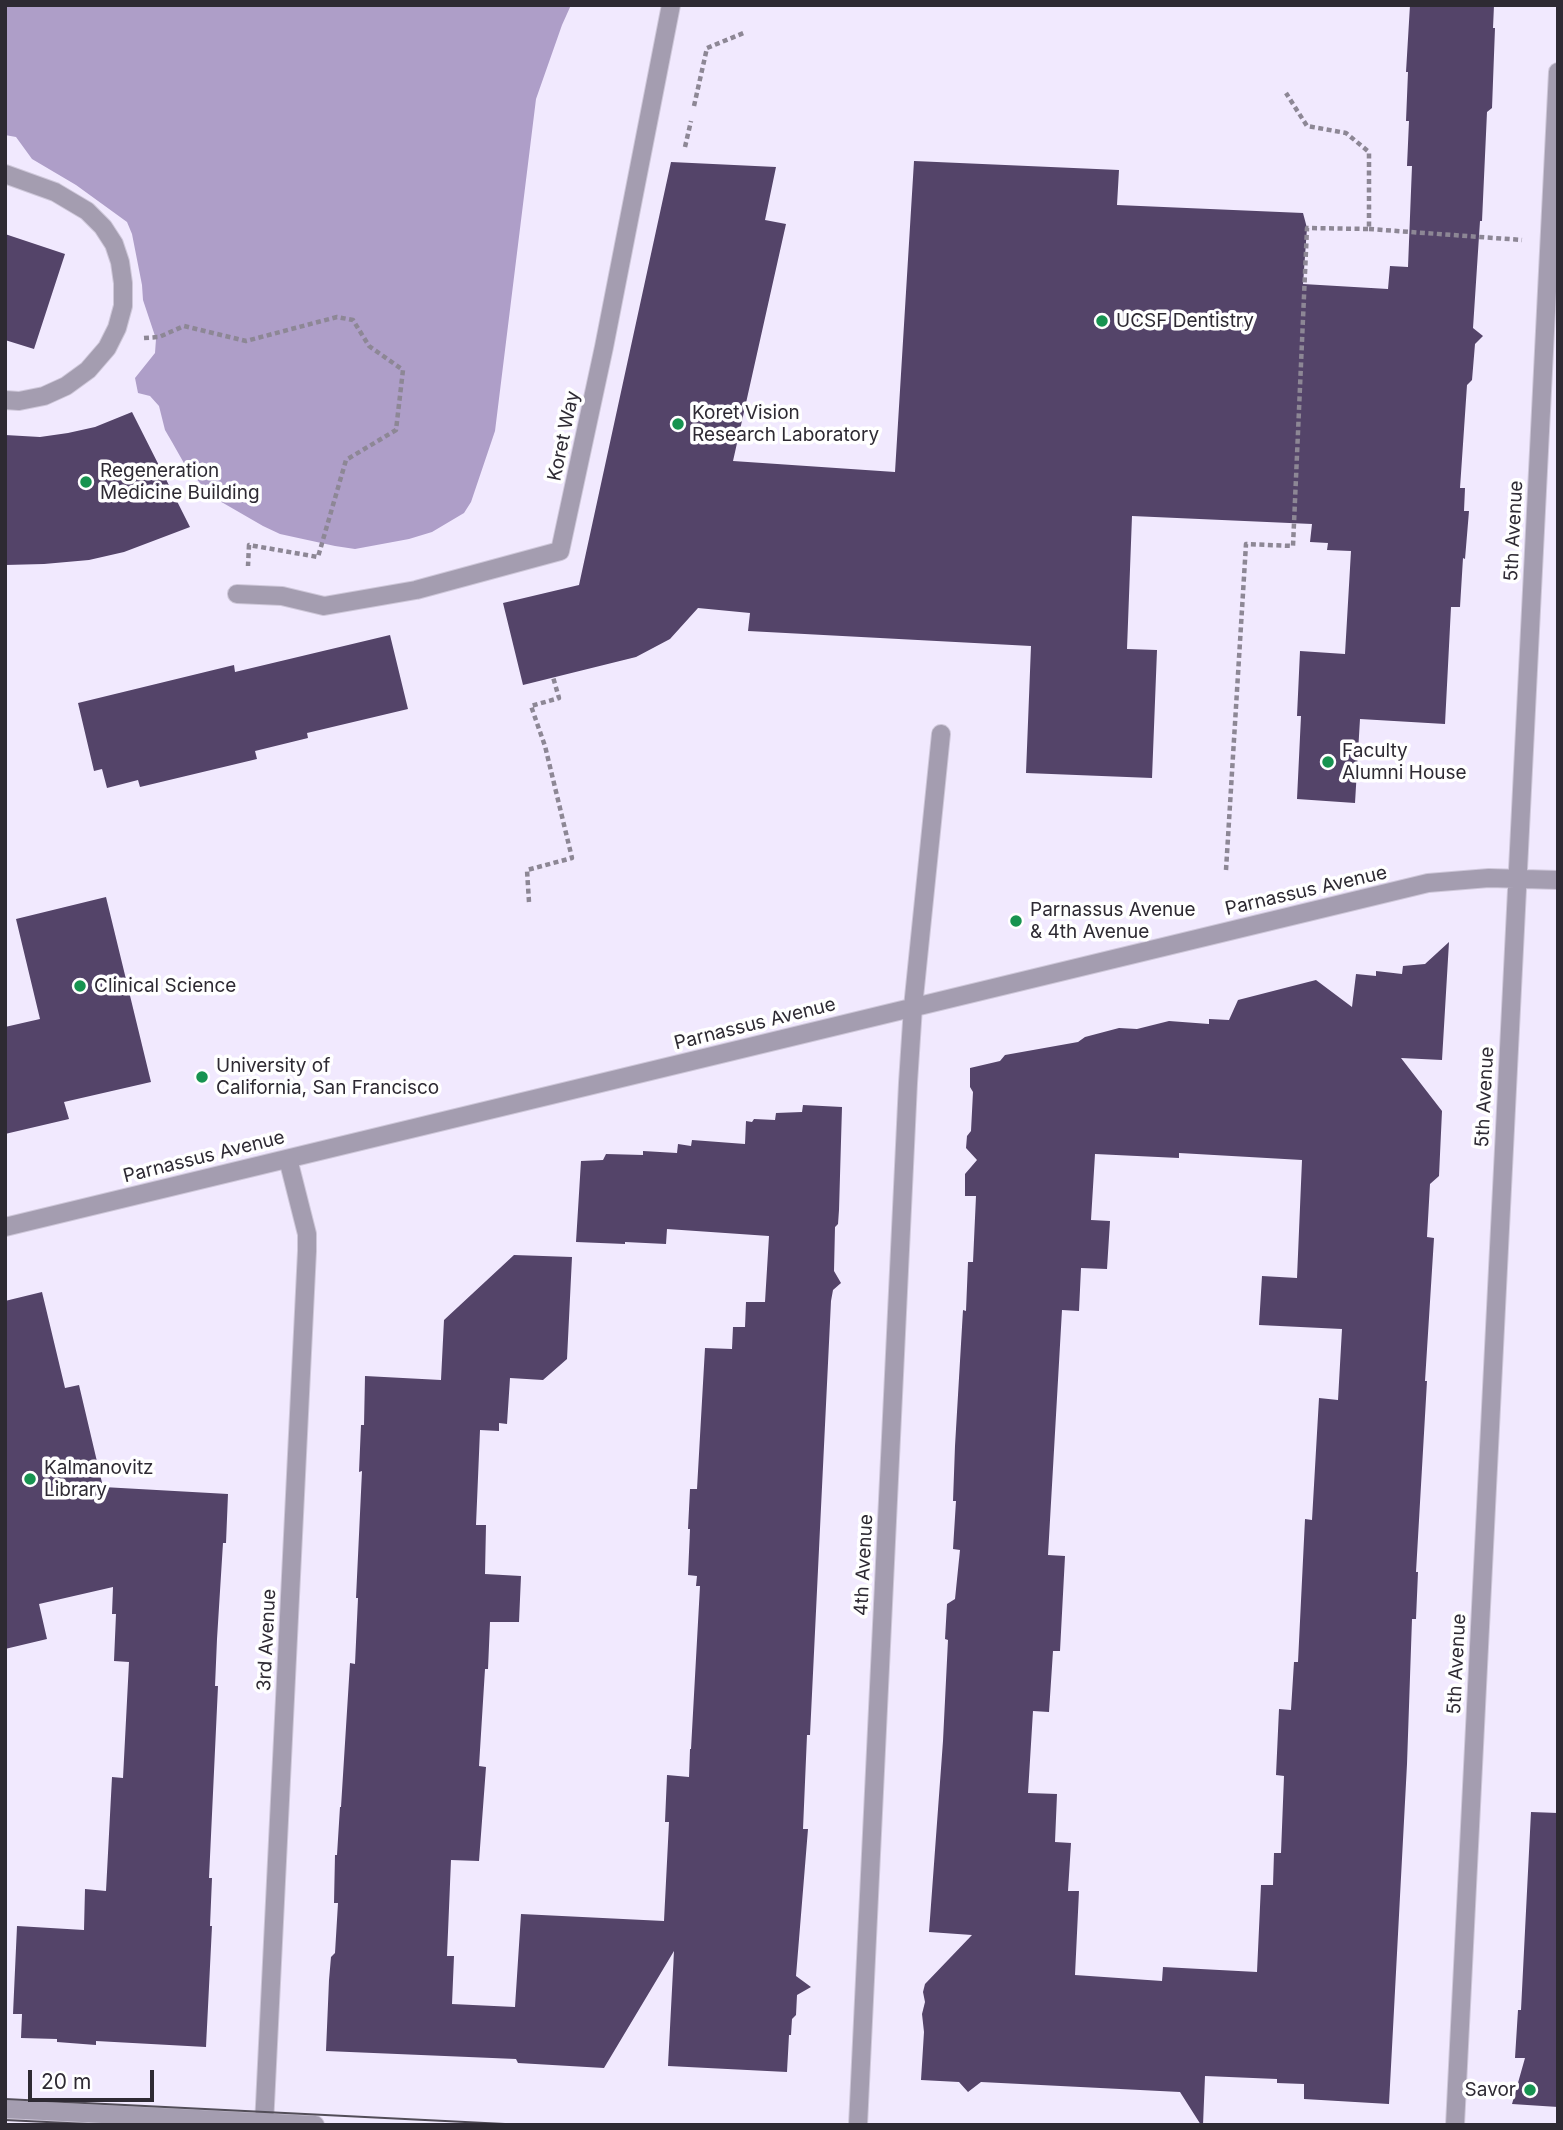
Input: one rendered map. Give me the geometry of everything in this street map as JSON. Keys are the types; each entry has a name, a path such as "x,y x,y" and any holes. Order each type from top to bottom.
{"street":[{"name":"Koret Way","path":"237,594 282,596 324,606 416,590 560,551 604,347 671,5"},
{"name":"5th Avenue","path":"1455,2125 1558,72"},
{"path":"5,174 55,192 87,211 103,226 114,244 123,283 123,306 117,328 107,348 88,370 66,386 44,396 19,401 5,400"},
{"name":"4th Avenue","path":"858,2125 913,1007 941,734"},
{"name":"Parnassus Avenue","path":"5,1227 1428,883 1461,879 1558,880"},
{"name":"3rd Avenue","path":"264,2123 307,1251 307,1234 288,1159"},
{"path":"5,2109 315,2125"}],"path":[{"path":"694,106 707,48 746,32"},
{"path":"1286,93 1307,126 1346,133 1369,152 1369,229"},
{"path":"685,147 691,121"},
{"path":"1226,870 1246,544 1293,546 1307,228 1369,229 1549,242"},
{"path":"107,348 144,338 159,337 184,326 246,341 337,317 353,320 369,346 403,370 396,430 346,460 318,557 272,549"},
{"path":"529,902 527,870 572,858 545,746 531,706 559,698 553,677"}],"shaded area":[{"path":"5,5 571,5 536,99 495,431 471,502 464,513 432,532 355,549 280,534 218,500 200,483 185,465 165,430 159,406 150,396 138,393 135,378 155,353 156,339 143,300 132,234 127,222 76,185 32,159 16,137 5,135"}],"building":[{"path":"1410,5 1494,5 1492,108 1487,112 1473,328 1483,336 1475,344 1472,380 1467,385 1460,488 1465,488 1464,511 1469,511 1460,607 1451,607 1445,724 1360,719 1355,803 1297,799 1301,716 1297,716 1300,651 1345,654 1351,551 1327,550 1328,543 1310,542 1312,524 1132,516 1127,649 1157,650 1152,778 1026,773 1031,646 748,631 750,613 698,608 670,639 636,657 523,685 503,603 579,585 671,162 776,167 765,220 786,224 733,461 895,472 914,161 1119,170 1117,205 1303,213 1307,228 1303,284 1388,289 1390,266 1408,267 1412,166 1407,166 1409,121 1406,121 1406,72"},
{"path":"5,234 65,254 34,349 5,340"},
{"name":"Regeneration Medicine Building","path":"132,412 190,527 124,552 89,560 5,565 5,435 40,437 68,433 95,427"},
{"path":"390,635 408,709 307,733 308,738 255,751 257,759 140,787 138,780 107,788 102,769 94,771 78,703 234,665 235,672"},
{"name":"Clinical Science","path":"106,897 151,1082 64,1102 69,1119 5,1134 5,1027 40,1019 16,919"},
{"path":"1449,942 1442,1060 1401,1058 1442,1111 1439,1176 1430,1184 1427,1237 1434,1238 1425,1381 1416,1619 1412,1619 1389,2104 1304,2099 1304,2084 1277,2083 1277,2079 1205,2076 1201,2125 1180,2092 981,2082 968,2092 959,2082 921,2080 925,1984 972,1935 929,1932 943,1741 947,1604 955,1599 960,1550 953,1549 955,1446 963,1310 966,1311 968,1262 973,1262 976,1196 965,1196 965,1174 977,1160 966,1148 967,1136 971,1131 973,1092 970,1087 970,1068 1000,1061 1005,1055 1078,1042 1085,1037 1119,1028 1137,1029 1169,1021 1209,1024 1209,1019 1229,1020 1238,1000 1316,980 1352,1007 1356,974 1376,976 1376,971 1402,974 1403,966 1425,964","holes":["1179,1153 1302,1160 1297,1278 1262,1276 1259,1325 1342,1329 1338,1400 1319,1398 1312,1520 1305,1519 1298,1662 1294,1662 1291,1710 1279,1709 1276,1775 1284,1776 1281,1853 1274,1853 1273,1885 1261,1885 1257,1972 1163,1967 1162,1981 1075,1975 1079,1891 1068,1891 1071,1843 1055,1842 1057,1794 1028,1793 1033,1711 1049,1712 1053,1651 1060,1651 1065,1556 1048,1555 1062,1310 1079,1311 1081,1268 1107,1269 1110,1221 1091,1220 1095,1154 1179,1158"]},
{"path":"803,1105 842,1107 834,1271 841,1283 833,1290 831,1301 810,1735 807,1735 803,1829 808,1829 796,1976 811,1987 797,1995 796,2015 792,2019 789,2035 787,2072 668,2066 674,1951 604,2068 518,2063 516,2059 326,2051 329,1980 331,1957 335,1953 338,1903 334,1903 335,1855 341,1807 350,1663 355,1664 362,1471 359,1472 365,1376 441,1380 444,1320 514,1255 572,1257 567,1359 543,1380 510,1378 507,1424 499,1423 499,1431 480,1430 476,1525 486,1525 485,1574 521,1576 519,1622 490,1622 479,1766 486,1767 479,1861 451,1860 447,1956 454,1956 452,2004 515,2007 521,1914 664,1921 669,1822 665,1822 667,1775 689,1777 700,1586 696,1586 697,1576 688,1575 688,1529 690,1489 697,1489 705,1348 732,1349 733,1327 745,1327 746,1302 765,1302 769,1236 667,1229 666,1244 576,1242 581,1161 603,1160 606,1154 643,1155 643,1151 677,1153 678,1144 691,1146 692,1140 745,1144 746,1121 775,1120 776,1113 802,1112"},
{"path":"42,1292 65,1388 79,1385 103,1487 228,1494 215,1686 218,1686 209,1878 212,1878 212,1926 206,2047 96,2041 96,2045 57,2042 57,2039 21,2038 22,2014 13,2014 17,1926 84,1930 85,1889 106,1891 112,1777 123,1778 129,1662 114,1661 116,1614 112,1614 113,1587 39,1604 47,1639 5,1649 5,1301"},
{"path":"1531,1812 1558,1813 1558,2107 1512,2104 1525,2058 1515,2058 1518,2010 1521,2010"}],"tram line":[{"path":"5,2099 525,2125"},
{"path":"5,2120 109,2125"}],"place":[{"name":"UCSF Dentistry","path":"1102,321"},
{"name":"Koret Vision Research Laboratory","path":"678,424"},
{"name":"Regeneration Medicine Building","path":"86,482"},
{"name":"Faculty Alumni House","path":"1328,762"},
{"name":"Parnassus Avenue & 4th Avenue","path":"1016,921"},
{"name":"Clinical Science","path":"80,986"},
{"name":"University of California, San Francisco","path":"202,1077"},
{"name":"Kalmanovitz Library","path":"30,1479"},
{"name":"Savor","path":"1530,2090"}]}
